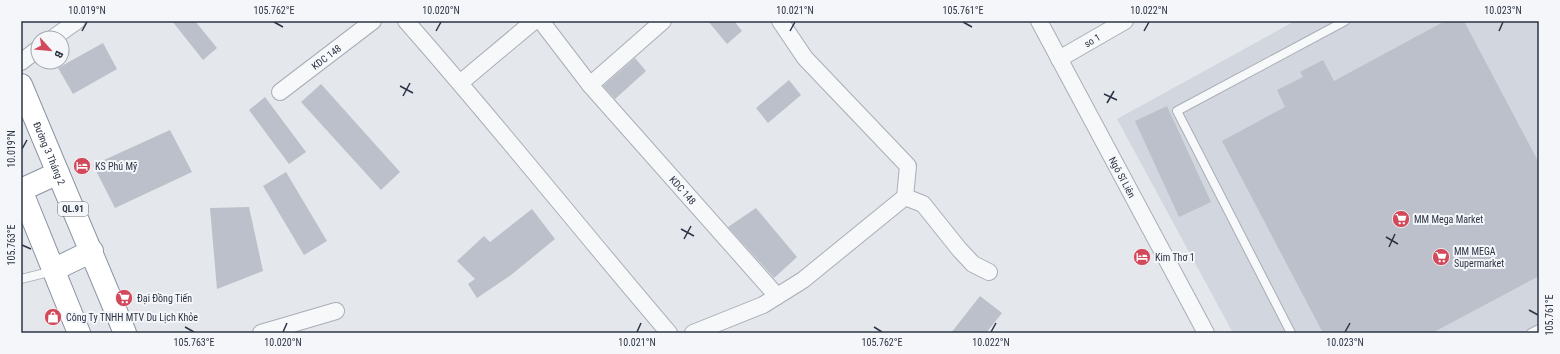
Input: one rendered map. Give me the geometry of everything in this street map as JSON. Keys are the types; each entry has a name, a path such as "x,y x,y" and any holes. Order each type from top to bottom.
{"highway":[{"name":"Đường 3 Tháng 2","path":"21,84 92,250 125,333"},
{"path":"58,173 21,190 79,333"},
{"path":"54,270 92,250"}],"street":[{"path":"64,30 77,21"},
{"name":"KDC 148","path":"280,92 373,21"},
{"path":"406,21 460,83 576,224 669,333"},
{"path":"460,83 534,21"},
{"name":"KDC 148","path":"541,21 590,85 777,296"},
{"path":"693,333 762,305 802,280 905,197 908,166 805,58 780,21"},
{"name":"Ngô Sĩ Liên","path":"1039,21 1206,333"},
{"name":"so 1","path":"1060,59 1125,21"},
{"path":"590,85 658,23"},
{"path":"21,62 30,55"},
{"path":"905,197 923,204 973,264 989,272"},
{"path":"261,333 336,311"}],"lane":[{"path":"1291,333 1177,111 1345,21"},
{"path":"21,279 54,270"},
{"path":"1531,333 1539,329"}],"shaded area":[{"name":"MM Mega Market","path":"1295,21 1539,21 1539,333 1233,333 1117,119"}],"building":[{"path":"172,21 195,21 217,48 203,60"},
{"path":"708,21 734,21 742,31 727,44"},
{"name":"MM Mega Market","path":"1445,21 1464,21 1539,163 1539,276 1432,333 1323,333 1222,141 1285,107 1277,90 1303,77 1300,72 1323,60 1334,81"},
{"path":"103,43 117,69 73,94 59,70 70,70 70,61"},
{"path":"635,58 646,71 615,99 603,86"},
{"path":"789,80 801,95 768,123 756,108"},
{"path":"321,84 400,172 381,190 301,102"},
{"path":"265,97 306,152 289,164 249,110"},
{"path":"1167,106 1211,202 1179,217 1135,121"},
{"path":"170,130 192,172 115,208 93,165"},
{"path":"286,172 327,241 304,255 263,186"},
{"path":"249,207 263,271 217,289 210,208"},
{"path":"756,208 797,257 774,278 728,227"},
{"path":"532,209 555,239 511,275 477,298 468,284 475,279 457,261 484,236 490,242"},
{"path":"980,296 1002,313 986,333 951,333"}],"place":[{"name":"KS Phú Mỹ","path":"82,166"},
{"name":"MM Mega Market","path":"1401,219"},
{"name":"Kim Thơ 1","path":"1142,257"},
{"name":"MM MEGA Supermarket","path":"1441,257"},
{"name":"Đại Đồng Tiến","path":"124,298"},
{"name":"Công Ty TNHH MTV Du Lịch Khỏe","path":"53,317"}]}
